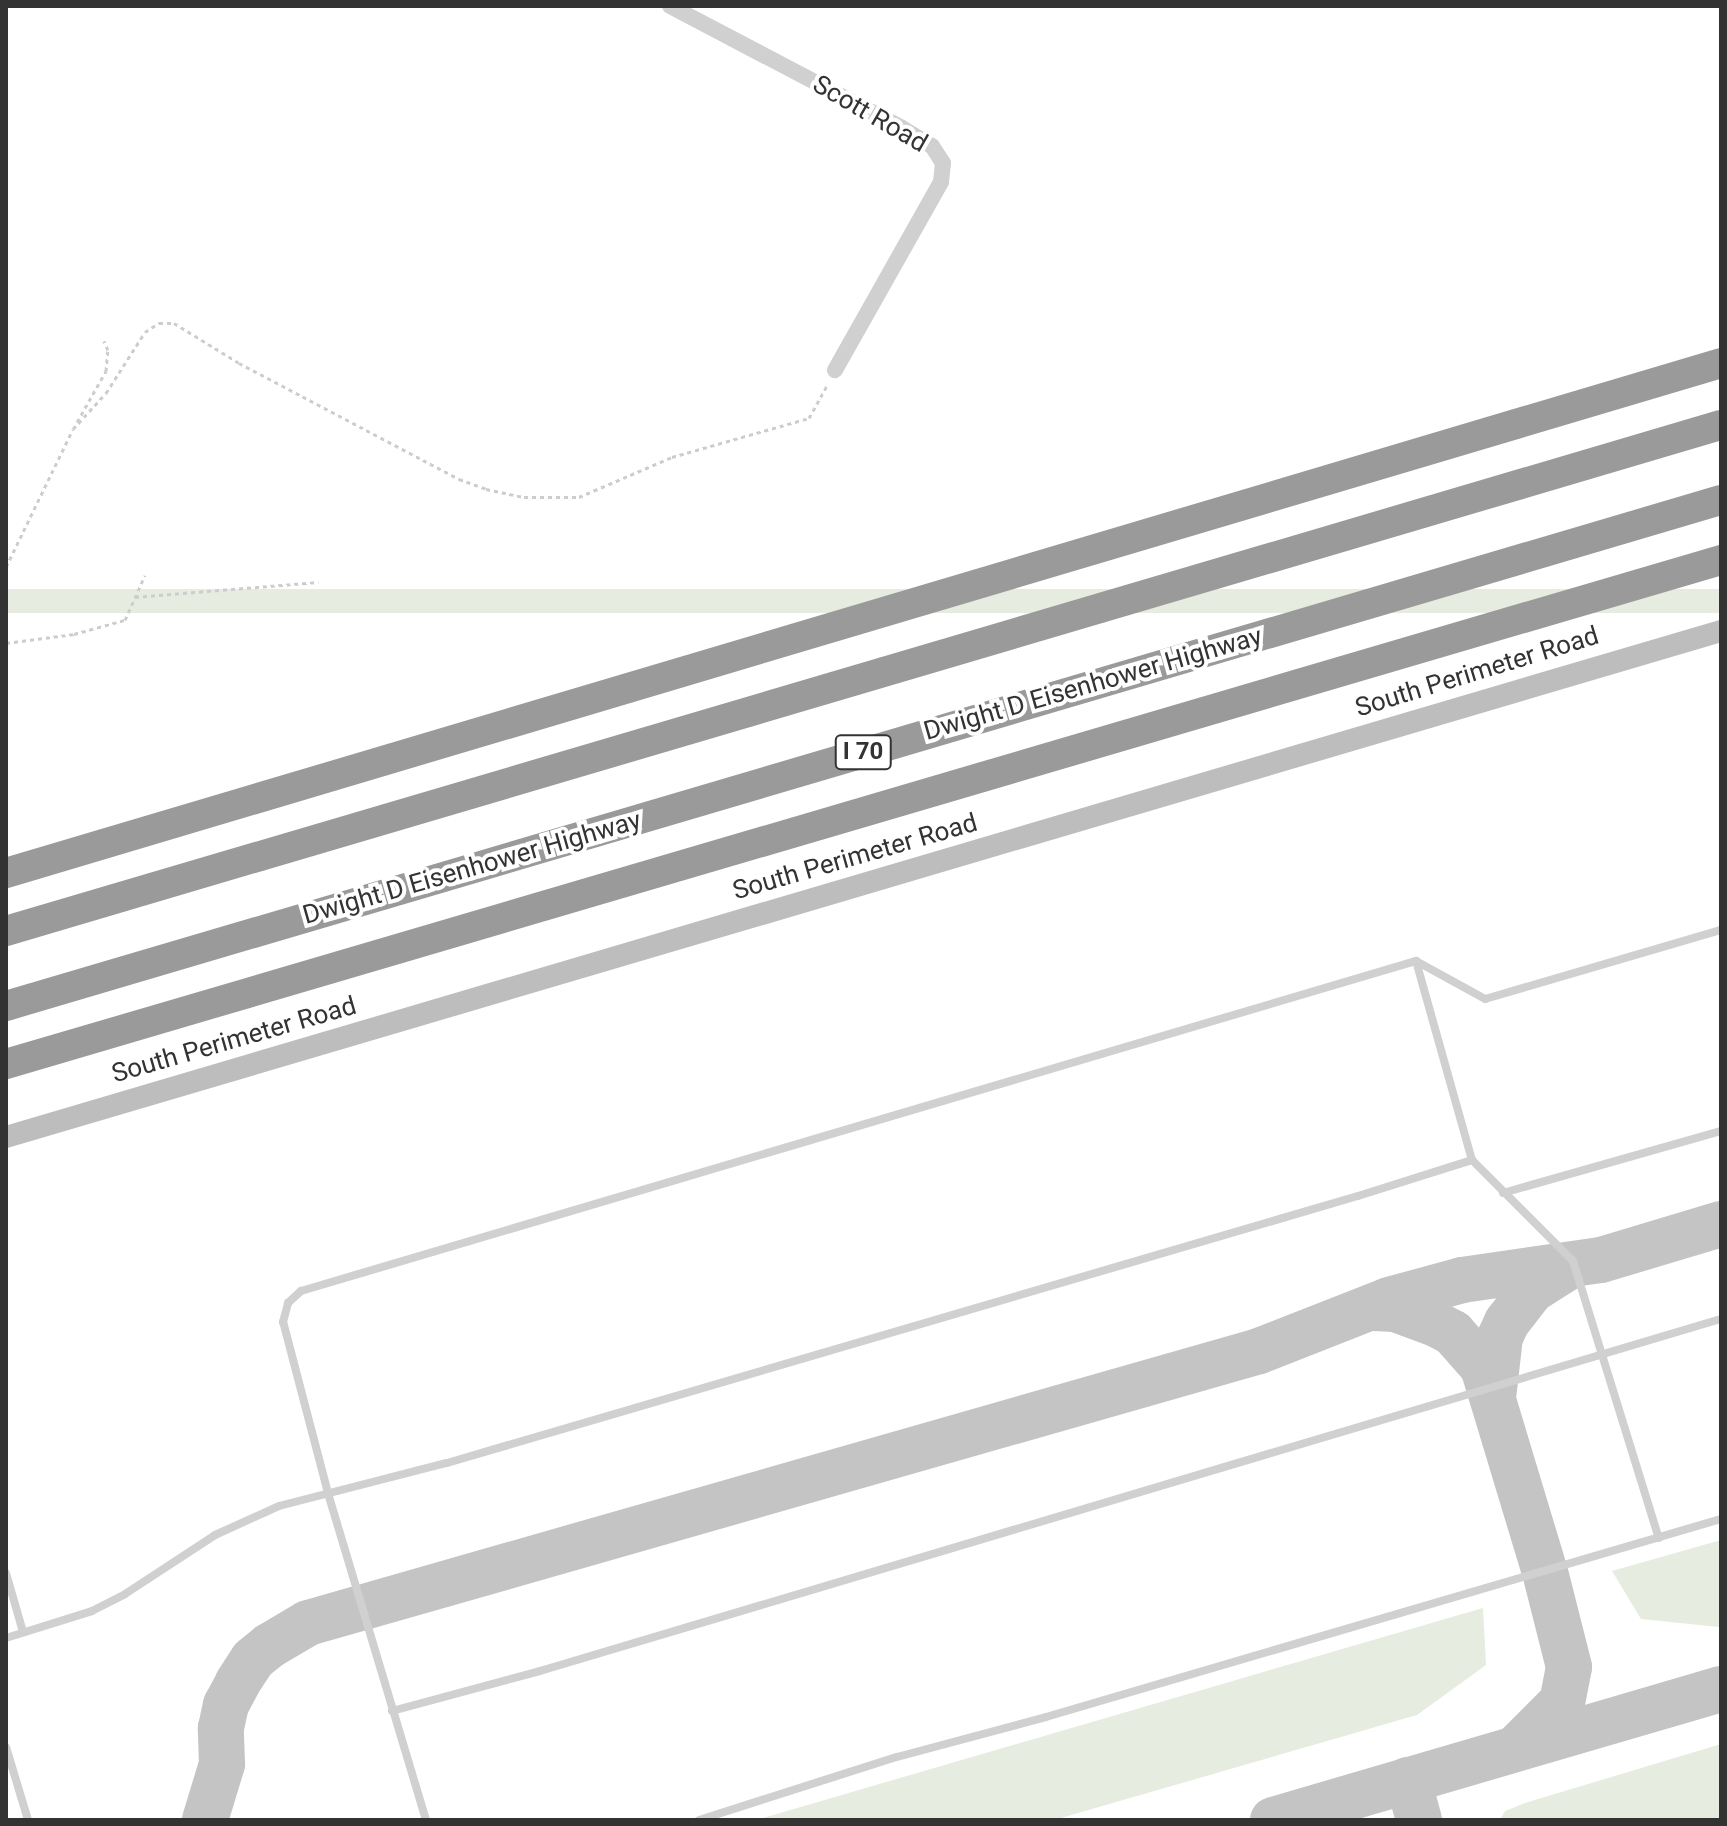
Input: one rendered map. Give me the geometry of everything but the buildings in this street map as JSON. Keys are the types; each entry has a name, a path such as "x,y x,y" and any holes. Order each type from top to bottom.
{"highway":[{"path":"6,873 1721,363"},
{"path":"6,931 1721,425"},
{"name":"Dwight D Eisenhower Highway","path":"6,1006 1721,500"},
{"path":"6,1064 1721,560"}],"street":[{"name":"Scott Road","path":"670,6 932,146 943,163 941,182 835,370"},
{"name":"South Perimeter Road","path":"6,1137 1721,631"}],"lane":[{"path":"426,1820 328,1493 283,1322 288,1303 301,1291 1416,961 1485,999 1721,930"},
{"path":"1416,961 1472,1160 1573,1261 1659,1538"},
{"path":"1503,1193 1721,1131"},
{"path":"6,1638 92,1611 125,1594 215,1535 279,1506 462,1458 1472,1160"},
{"path":"392,1711 540,1671 1721,1319"},
{"path":"699,1820 897,1757 1046,1717 1721,1519"},
{"path":"6,1573 23,1632"},
{"path":"6,1747 28,1820"}],"path":[{"path":"73,429 106,393 145,332 159,323 174,323 239,363 459,479 486,489 524,497 579,497 672,457 809,418 835,370"},
{"path":"6,567 73,429 106,371 108,350 104,341"},
{"path":"6,643 74,634 125,620 145,575"},
{"path":"135,597 318,582"}],"shaded area":[{"path":"6,589 1721,589 1721,613 6,613"},
{"path":"1721,1540 1719,1627 1641,1619 1612,1571"},
{"path":"1483,1608 1486,1665 1417,1715 1054,1820 756,1820"},
{"path":"1721,1744 1721,1820 1500,1820 1505,1811 1525,1803"}],"taxiway":[{"path":"205,1820 222,1764 221,1728 226,1705 238,1682 253,1659 308,1623 1259,1351 1389,1300 1462,1280 1601,1260 1721,1224"},
{"path":"1493,1398 1500,1337 1507,1322 1532,1290 1567,1268"},
{"path":"1374,1308 1395,1309 1453,1333 1483,1367 1545,1572 1569,1667 1562,1702 1516,1748"},
{"path":"1273,1820 1721,1689"},
{"path":"1408,1780 1419,1820"}]}
